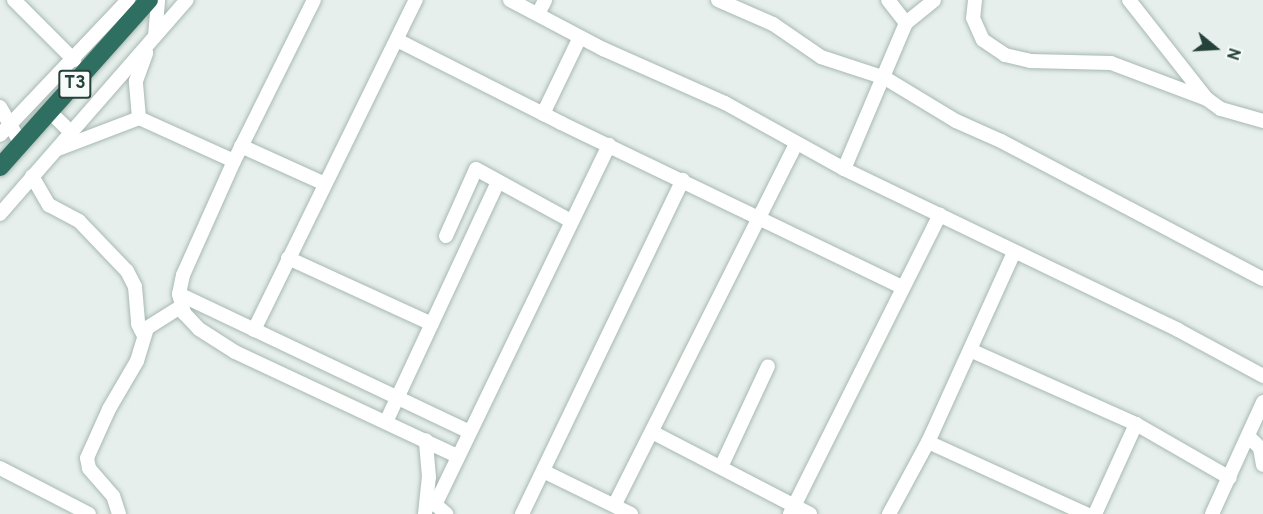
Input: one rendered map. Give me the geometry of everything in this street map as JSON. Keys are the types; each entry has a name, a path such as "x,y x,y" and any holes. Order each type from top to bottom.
{"highway":[{"name":"T3","path":"0,168 149,0"}],"street":[{"path":"14,0 74,60"},
{"path":"4,130 74,60 128,0"},
{"path":"139,118 136,81 155,36 158,0"},
{"path":"0,214 187,0"},
{"path":"314,0 241,146 183,275 180,300 199,329 235,352 457,456"},
{"path":"254,330 416,0"},
{"path":"510,0 580,37 725,103 844,169 1178,330 1263,376"},
{"path":"538,14 545,0"},
{"path":"718,0 743,5 821,57 885,78 956,121 1001,141 1263,279"},
{"path":"888,0 906,23"},
{"path":"844,169 885,78 906,23 934,0"},
{"path":"975,0 973,18 983,40 1005,55 1030,61 1112,63 1207,99 1221,109 1263,121"},
{"path":"1133,2 1207,99"},
{"path":"543,114 580,37"},
{"path":"398,40 543,114 902,287"},
{"path":"0,107 4,130 21,144"},
{"path":"50,112 70,132"},
{"path":"54,151 139,118 234,161"},
{"path":"615,504 796,144"},
{"path":"433,508 609,145"},
{"path":"241,146 325,184"},
{"path":"446,236 476,169 572,221"},
{"path":"32,176 49,205 79,221 127,271 135,287 138,324 144,336"},
{"path":"522,514 683,180"},
{"path":"386,422 498,182"},
{"path":"792,510 940,215"},
{"path":"888,514 928,442 1014,252"},
{"path":"288,258 432,324"},
{"path":"180,300 254,330 469,432"},
{"path":"119,514 113,496 89,468 87,458 109,409 137,362 144,336 156,320 180,300"},
{"path":"970,350 1136,424 1230,478"},
{"path":"721,467 768,366"},
{"path":"1212,514 1263,402"},
{"path":"1095,514 1136,424"},
{"path":"652,432 721,467 792,510 810,514"},
{"path":"1249,437 1260,448 1263,465"},
{"path":"426,440 433,508"},
{"path":"928,442 1086,514"},
{"path":"0,468 89,514"},
{"path":"543,471 632,514"}]}
